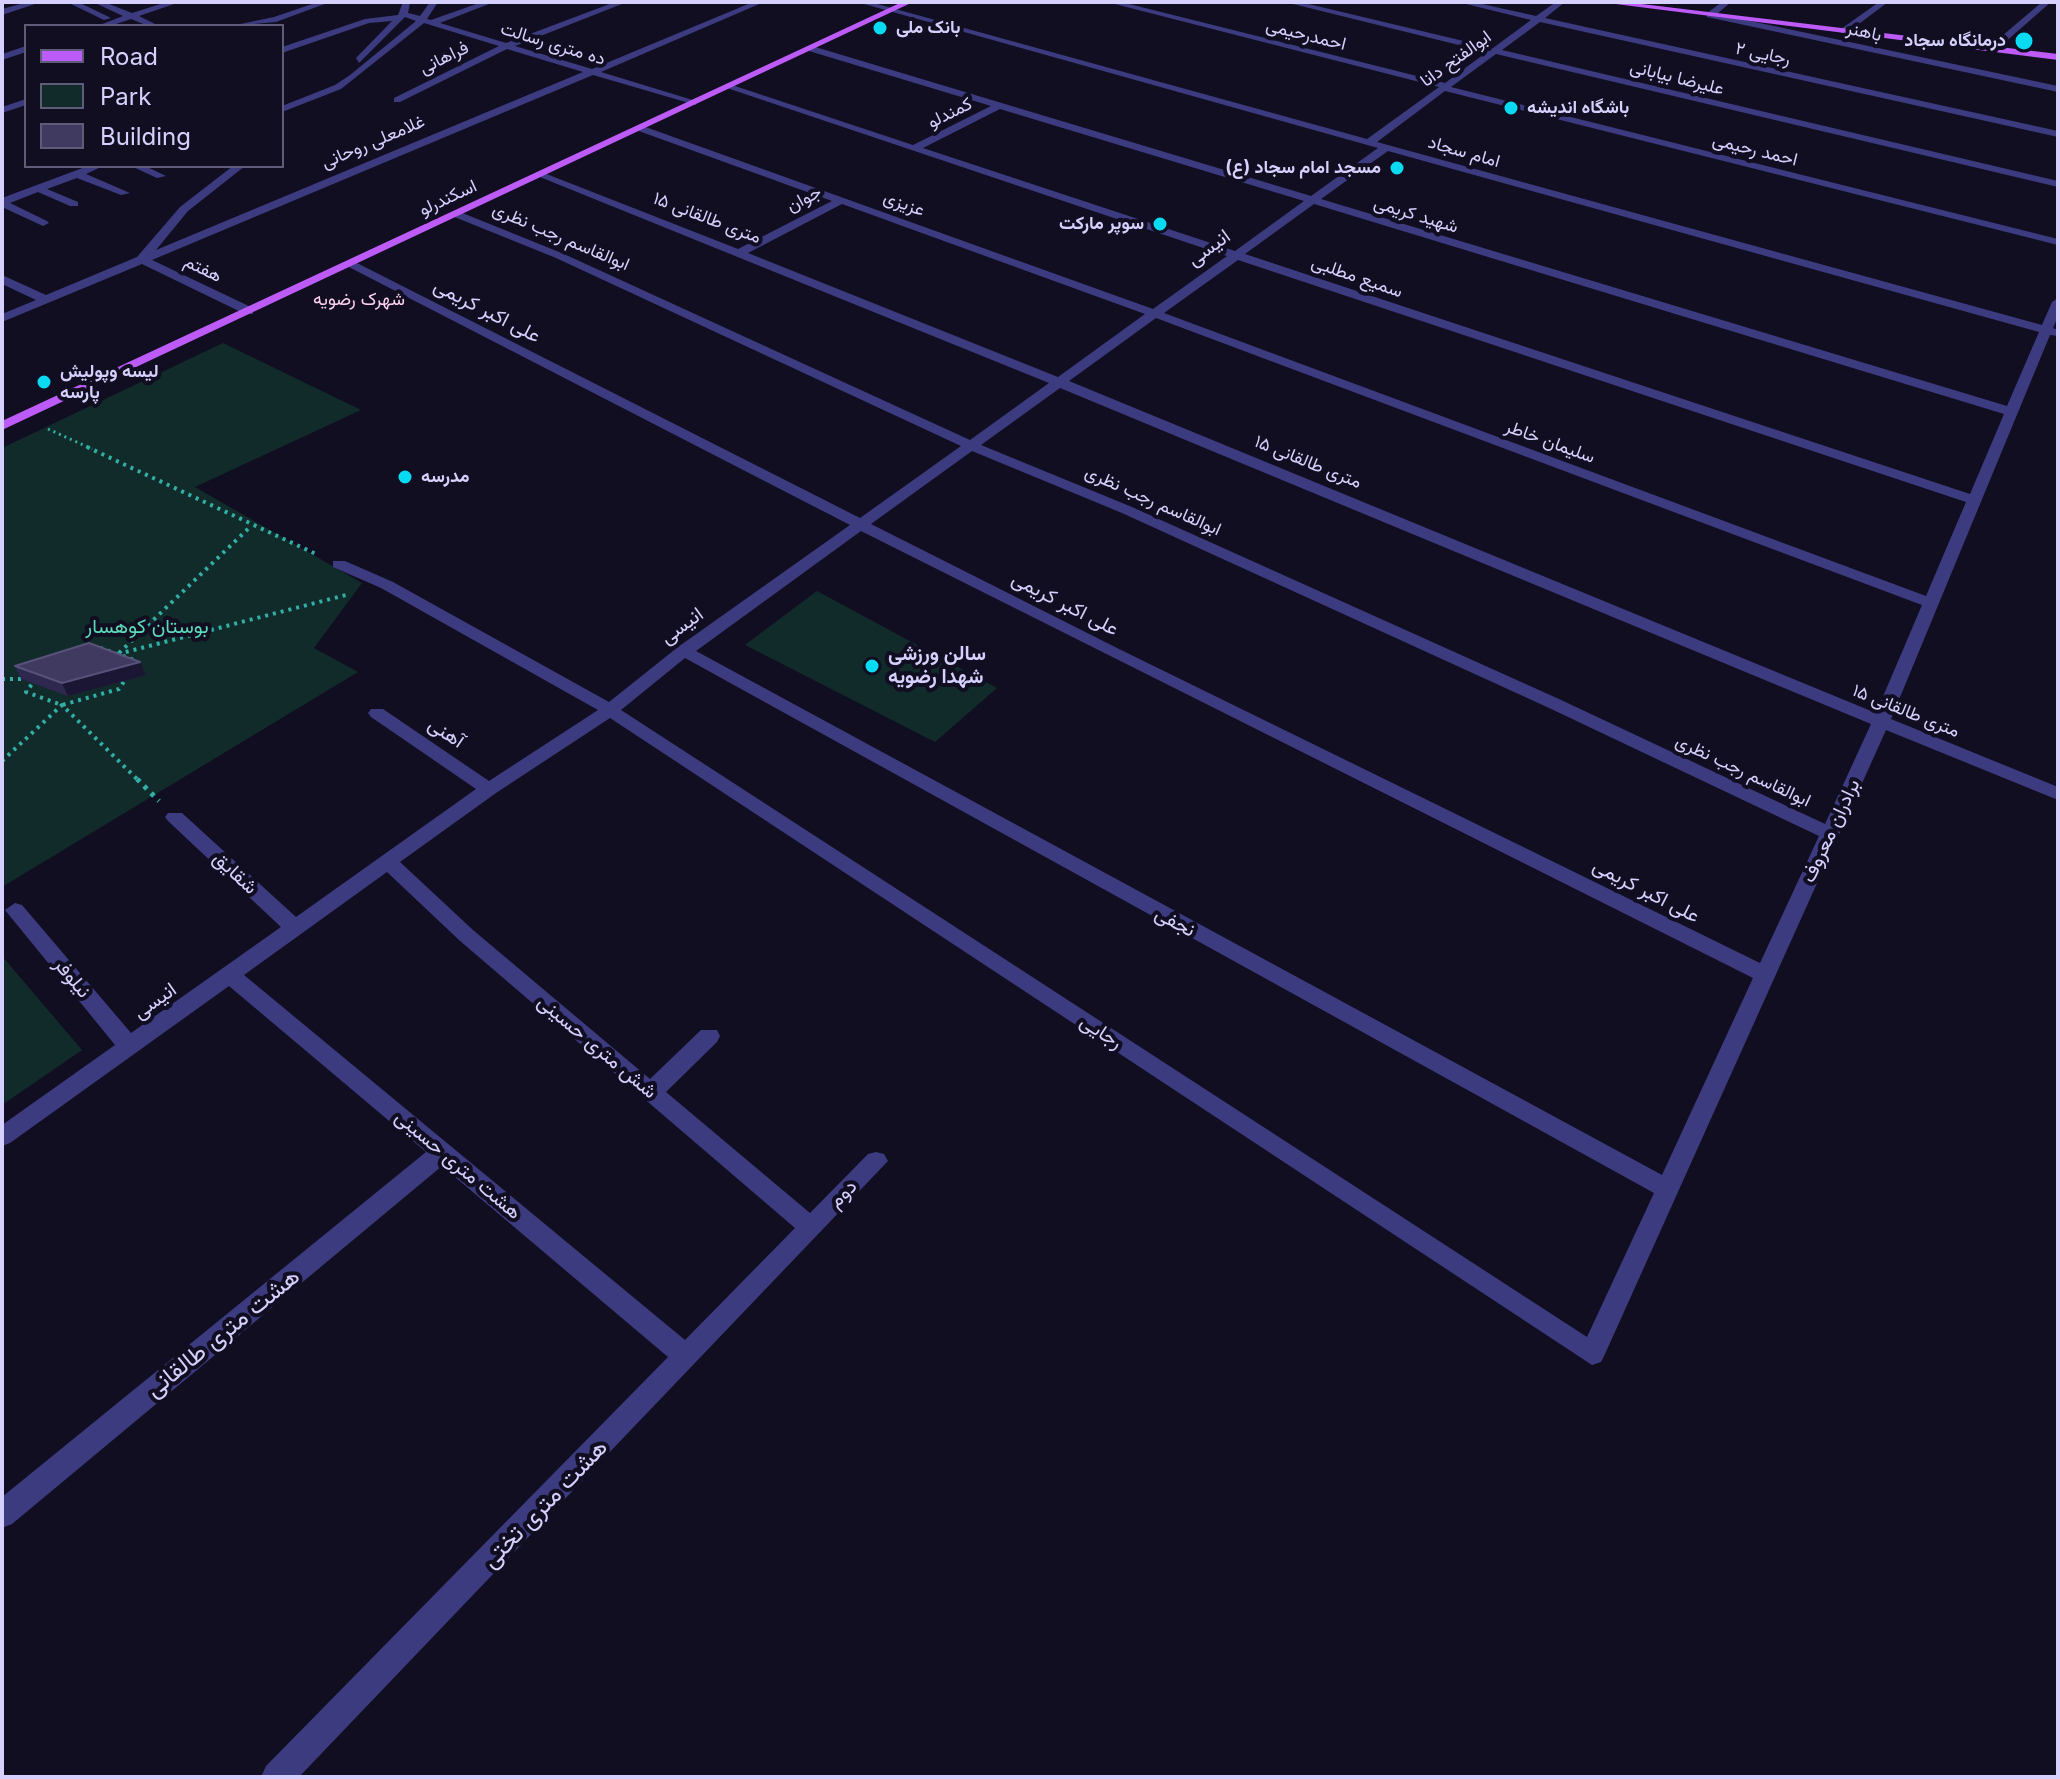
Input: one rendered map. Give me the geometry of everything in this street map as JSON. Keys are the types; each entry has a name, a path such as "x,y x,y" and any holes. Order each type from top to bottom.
{"main road":[{"name":"اسکندرلو","path":"2,426 909,2"},
{"path":"1604,2 1711,12"},
{"path":"1642,2 1847,29 2058,51"},
{"path":"1995,46 2058,57"}],"street":[{"path":"2,12 37,2"},
{"path":"71,2 115,22"},
{"path":"97,2 129,21"},
{"path":"108,24 129,21 176,2"},
{"path":"247,24 276,19 326,2"},
{"path":"273,24 343,2"},
{"path":"284,100 320,87 353,66 402,16 406,2"},
{"path":"427,22 434,2"},
{"path":"284,108 338,87 427,22 490,2"},
{"name":"فراهانی","path":"397,100 506,46 623,2"},
{"name":"غلامعلی روحانی","path":"2,318 760,2"},
{"name":"امام سجاد","path":"861,2 2052,332"},
{"name":"احمدرحیمی","path":"1111,2 1445,87"},
{"name":"علیرضا بیابانی","path":"1289,2 2058,184"},
{"name":"رجایی ۲","path":"1462,2 2058,134"},
{"name":"ابوالفتح دانا","path":"1370,142 1561,2"},
{"path":"1711,12 1727,2"},
{"path":"1847,29 1884,2"},
{"path":"1995,46 2047,2"},
{"name":"باهنر","path":"1711,12 2058,89"},
{"path":"284,49 368,21 402,16"},
{"name":"ده متری رسالت","path":"402,16 693,103"},
{"name":"شهید کریمی","path":"812,49 2012,412"},
{"path":"2,57 24,50"},
{"name":"سمیع مطلبی","path":"729,87 1974,500"},
{"name":"احمد رحیمی","path":"1445,87 2058,242"},
{"path":"2,110 24,103"},
{"name":"کمندلو","path":"915,148 999,106"},
{"name":"عزیزی","path":"640,128 1156,314"},
{"name":"انیسی","path":"2,1137 489,789 610,710 684,651 1387,147"},
{"path":"2,203 93,168"},
{"path":"141,168 161,176"},
{"path":"142,259 184,209 237,168"},
{"path":"77,174 125,193"},
{"name":"۱۵ متری طالقانی","path":"540,175 741,252 1061,382 2058,794"},
{"path":"39,189 74,204"},
{"name":"جوان","path":"741,252 840,201"},
{"path":"2,203 43,223"},
{"name":"ابوالقاسم رجب نظری","path":"456,214 560,256 972,446 1127,510 1497,677 1830,834"},
{"name":"هفتم","path":"142,259 249,311"},
{"name":"علی اکبر کریمی","path":"349,264 1111,652 1766,975"},
{"path":"2,279 44,299"},
{"name":"برادران معروف","path":"1592,1354 1881,722 2012,412 2052,332 2058,302"},
{"name":"سلیمان خاطر","path":"1156,314 1931,603"},
{"name":"رجایی","path":"339,564 387,585 610,710 1592,1354"},
{"name":"نجفی","path":"684,651 1668,1189"},
{"name":"آهنی","path":"377,713 489,789"},
{"name":"شقایق","path":"175,817 295,928"},
{"name":"شش متری حسینی","path":"388,862 466,935 810,1227"},
{"name":"نیلوفر","path":"15,910 129,1046"},
{"name":"هشت متری حسینی","path":"230,975 686,1356"},
{"path":"651,1092 709,1036"},
{"name":"هشت متری طالقانی","path":"2,1515 443,1152"},
{"name":"دوم","path":"810,1227 876,1161"},
{"name":"هشت متری تختی","path":"277,1777 810,1227"}],"path":[{"path":"22,417 251,526 339,564"},
{"path":"118,654 251,526"},
{"path":"118,654 387,585"},
{"path":"2,761 62,705 119,689 137,661 100,648 47,664 26,692 62,705 175,817"},
{"path":"2,679 35,679"}],"green space":[{"name":"بوستان کوهسار","path":"223,343 361,410 195,487 362,583 314,648 358,672 2,887 2,448"},
{"name":"سالن ورزشی شهدا رضویه","path":"817,591 997,688 935,742 745,645"},
{"path":"2,956 82,1050 2,1105"}],"building":[{"path":"89,643 140,662 62,683 15,666"}],"place":[{"name":"بانک ملی","path":"880,28"},
{"name":"درمانگاه سجاد","path":"2024,41"},
{"name":"باشگاه اندیشه","path":"1511,108"},
{"name":"مسجد امام سجاد (ع)","path":"1397,168"},
{"name":"سوپر مارکت","path":"1160,224"},
{"name":"لیسه وپولیش پارسه","path":"44,382"},
{"name":"مدرسه","path":"405,477"},
{"name":"سالن ورزشی شهدا رضویه","path":"872,666"}],"district":[{"name":"شهرک رضویه","path":"359,300"}]}
